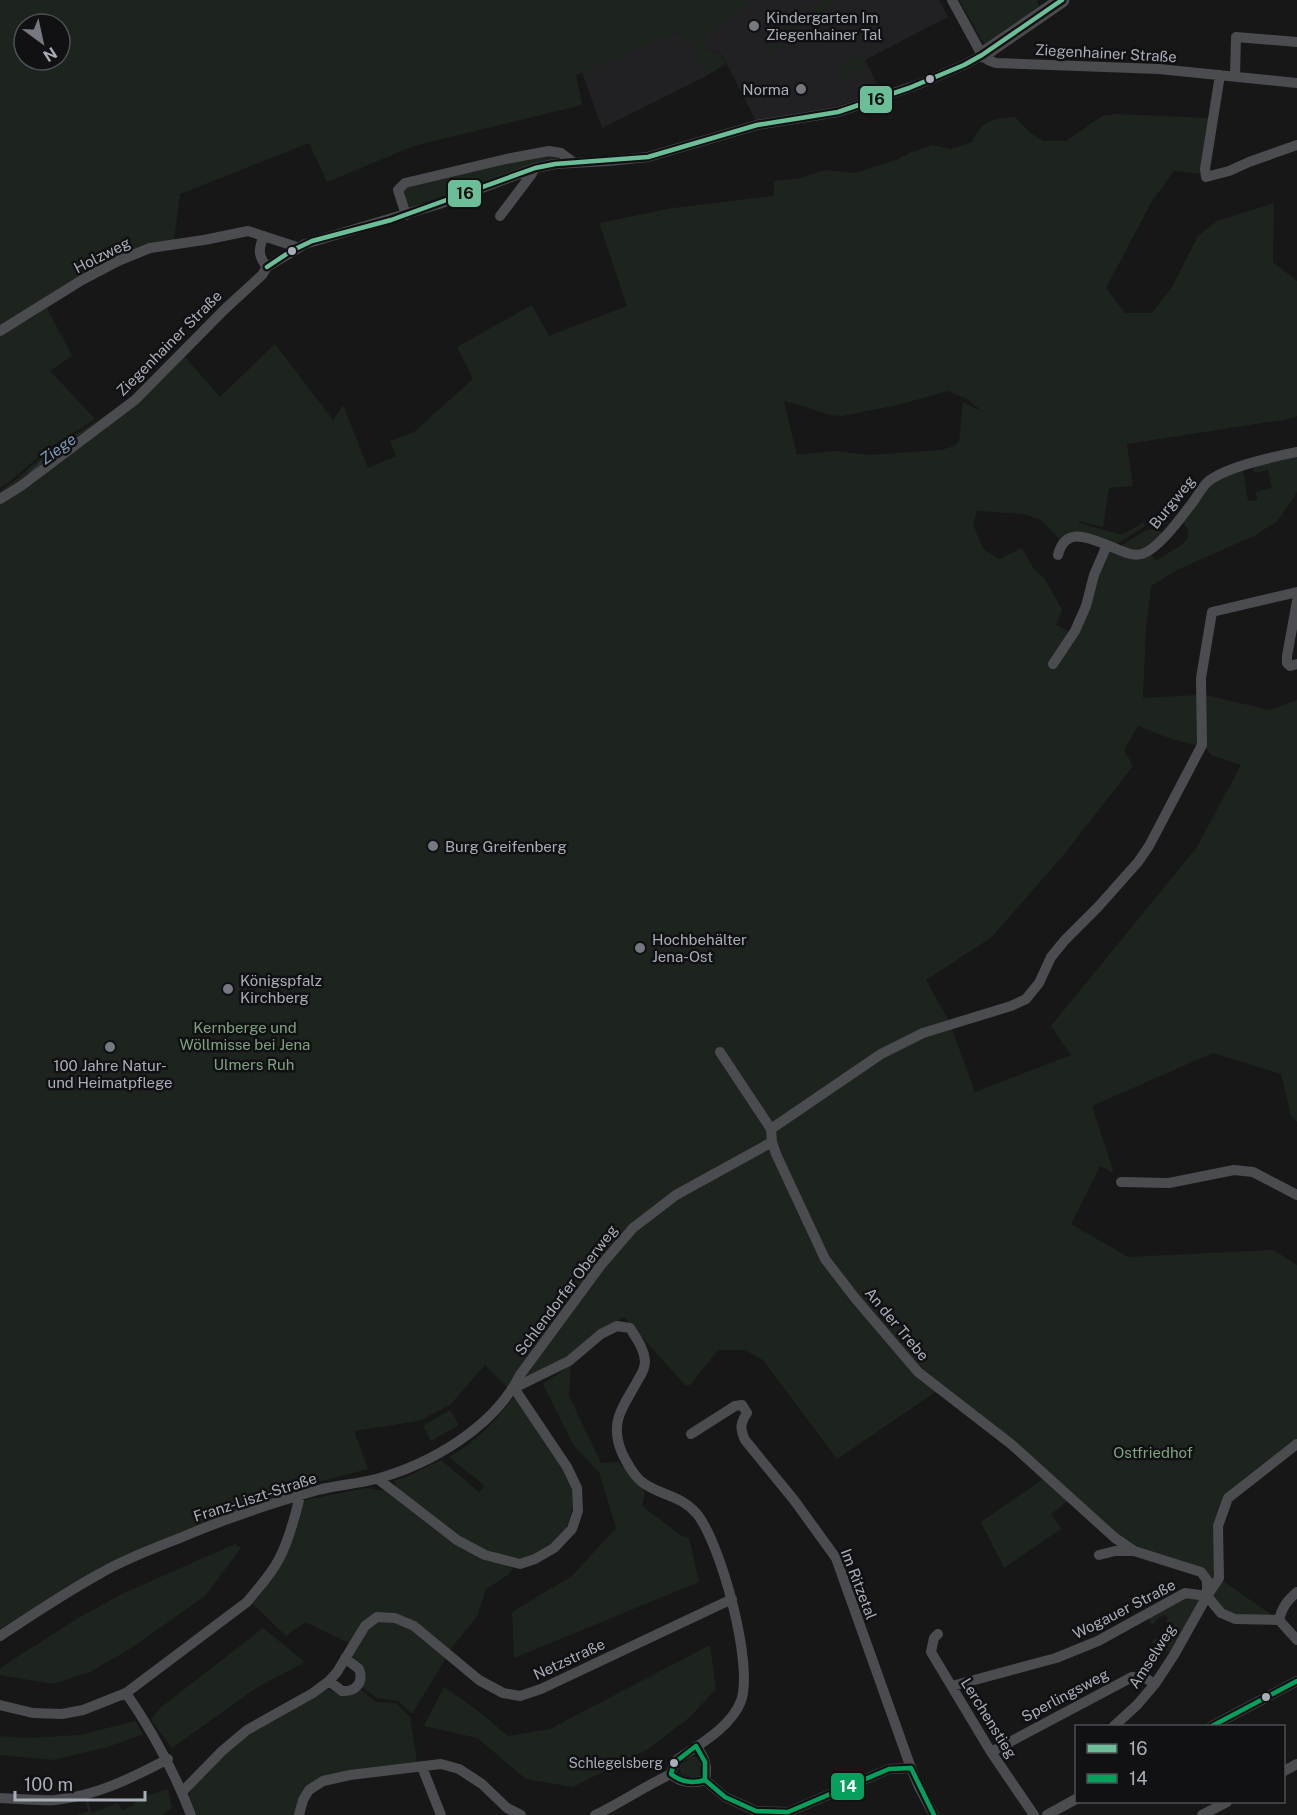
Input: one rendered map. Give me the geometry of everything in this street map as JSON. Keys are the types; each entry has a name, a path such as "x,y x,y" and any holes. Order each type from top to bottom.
{"street":[{"path":"952,0 982,55 1061,0"},
{"path":"1234,76 1236,37 1297,42"},
{"name":"Ziegenhainer Straße","path":"0,499 21,486 135,400 262,275 267,267 297,247 320,238 406,215 458,198 535,168 661,154 757,125 833,114 909,88 982,55 996,63 1159,69 1297,83"},
{"path":"1220,75 1205,169 1206,177 1295,148"},
{"name":"Ziegenhainer Straße","path":"406,215 398,190 405,183 549,151 561,153 573,162"},
{"path":"500,216 535,168"},
{"name":"Holzweg","path":"0,331 82,280 141,251 242,232 253,232 297,247"},
{"path":"264,236 259,253 267,267"},
{"name":"Burgweg","path":"1058,555 1065,539 1076,536 1090,538 1127,553 1149,551 1164,537 1208,481 1248,465 1297,452"},
{"path":"1053,664 1083,615 1094,575 1107,545"},
{"path":"771,1129 881,1054 923,1033 1011,1006 1026,999 1039,983 1051,957 1144,854 1202,745 1201,678 1212,612 1297,592"},
{"path":"1296,665 1290,666 1287,663 1287,656 1297,601"},
{"name":"An der Trebe","path":"720,1052 771,1129 772,1142 825,1258 855,1298 918,1372 1011,1444 1115,1538 1134,1551 1201,1572 1207,1580 1207,1596 1221,1613 1235,1619 1279,1620"},
{"name":"Schlendorfer Oberweg","path":"514,1388 520,1375 601,1265 633,1228 676,1195 772,1142"},
{"path":"1121,1182 1169,1183 1234,1170 1252,1173 1297,1195"},
{"path":"378,1479 457,1539 486,1555 520,1564 535,1559 554,1548 572,1528 578,1511 577,1488 567,1467 514,1388 569,1360 602,1334 617,1326 630,1328 643,1352 645,1368 620,1409 616,1424 617,1438 630,1469 642,1482 675,1497 697,1515 723,1569 732,1599 744,1672 743,1691 740,1702 727,1722 678,1759 674,1763 671,1774 595,1815"},
{"name":"Franz-Liszt-Straße","path":"0,1636 102,1571 181,1537 300,1496 378,1479 439,1453 468,1436 481,1425 514,1388"},
{"name":"Im Ritzetal","path":"691,1434 735,1406 742,1406 747,1413 741,1422 741,1432 836,1558 911,1768 934,1815"},
{"name":"Amselweg","path":"1115,1725 1155,1684 1219,1578 1218,1526 1228,1498 1297,1444"},
{"path":"0,1706 33,1713 62,1714 83,1710 126,1693 247,1602 263,1584 279,1559 300,1496"},
{"name":"An der Trebe","path":"1099,1555 1115,1551 1134,1551"},
{"path":"1297,1592 1281,1610 1279,1620 1297,1640"},
{"name":"Wogauer Straße","path":"952,1686 1066,1654 1098,1641 1185,1593 1207,1596"},
{"name":"Netzstraße","path":"182,1792 222,1750 247,1730 314,1693 329,1681 371,1620 384,1617 395,1618 414,1626 479,1680 503,1693 520,1696 541,1689 732,1599"},
{"name":"Lerchenstieg","path":"938,1634 934,1638 931,1652 991,1752 1035,1815"},
{"path":"329,1681 342,1691 352,1690 358,1685 361,1678 359,1669 345,1658"},
{"name":"Sperlingsweg","path":"991,1752 1132,1677 1145,1678 1155,1684"},
{"path":"1214,1725 1297,1681"},
{"path":"126,1693 168,1760 191,1815"},
{"path":"696,1746 706,1761 705,1780"},
{"path":"0,1798 44,1800 84,1795 132,1778 168,1760"},
{"path":"299,1815 303,1800 309,1790 323,1781 350,1775 441,1764 459,1769 482,1784 507,1808 521,1815"},
{"path":"422,1767 441,1815"},
{"path":"705,1780 725,1797 756,1811 786,1813 889,1769 911,1768"},
{"path":"671,1774 676,1779 687,1782 697,1783 705,1780"},
{"path":"1047,1815 1075,1800"},
{"path":"1202,1815 1225,1803"}],"shaded area":[{"path":"752,0 939,0 948,17 865,60 881,91 835,107 756,121 722,55 706,48 702,40"},
{"path":"679,32 693,40 706,76 602,128 582,72"}],"green space":[{"path":"0,0 752,0 702,40 706,48 721,55 726,64 706,76 693,41 684,44 679,32 576,75 582,105 414,146 327,182 309,143 180,194 174,240 149,246 0,327"},
{"path":"826,0 836,0 770,54 764,47"},
{"path":"959,0 1037,0 1039,7 984,44"},
{"path":"870,11 881,30 864,40 853,20"},
{"path":"861,55 867,67 845,79 838,67"},
{"path":"1117,114 1209,118 1202,174 1174,171 1152,201 1106,288 1125,313 1152,313 1172,287 1198,236 1217,221 1274,203 1273,262 1297,281 1297,416 1127,444 1133,486 1109,488 1103,527 1079,521 1079,523 1122,535 1144,522 1144,527 1116,544 1060,540 1041,520 1024,514 977,511 973,524 983,549 999,559 1022,548 1034,569 1045,579 1062,610 1056,625 1075,634 1108,550 1149,553 1156,560 1182,545 1188,538 1188,529 1180,521 1211,483 1243,469 1248,501 1257,500 1256,492 1272,488 1268,470 1254,473 1252,465 1297,454 1297,491 1277,521 1256,535 1177,570 1151,586 1146,628 1143,698 1198,695 1198,746 1138,726 1124,750 1133,766 1065,853 992,937 926,980 949,1021 975,1092 1071,1055 1051,1026 1197,847 1241,765 1211,755 1206,748 1205,695 1270,710 1297,700 1297,1122 1291,1116 1281,1074 1213,1053 1092,1106 1114,1173 1100,1166 1071,1224 1128,1257 1274,1250 1297,1265 1297,1444 1228,1498 1218,1526 1219,1578 1279,1620 1235,1619 1207,1596 1201,1572 1134,1551 1070,1499 1051,1514 1061,1529 1004,1568 981,1522 1046,1477 940,1389 837,1459 763,1360 744,1350 718,1350 690,1385 685,1385 624,1317 603,1329 567,1359 507,1387 485,1365 450,1405 419,1421 354,1431 368,1469 313,1483 109,1563 0,1629 0,501 184,356 220,397 275,344 333,420 343,405 368,468 396,456 390,441 414,432 473,379 457,347 532,305 549,336 627,306 599,223 673,208 774,196 774,181 801,178 824,170 855,173 932,145 951,149 972,142 984,125 994,120 1015,117 1028,131 1043,141 1066,141 1102,116","holes":["948,391 967,399 983,412 963,402 959,442 954,446 941,450 870,455 833,451 797,455 784,401 828,415 842,416 898,405"]},
{"path":"549,153 564,158 415,208 408,208 403,187"},
{"path":"46,306 72,356 50,371 95,419 51,447 0,488 0,335 35,316"},
{"path":"118,406 120,407 49,457 0,497 0,491 44,455"},
{"path":"1150,529 1161,531 1162,535 1141,551 1119,547 1143,532"},
{"path":"571,1365 569,1396 601,1463 619,1462 645,1492 642,1506 682,1536 689,1538 699,1582 514,1658 512,1612 572,1576 616,1528 599,1472 574,1446 543,1384"},
{"path":"513,1398 518,1398 571,1483 573,1500 568,1525 564,1532 544,1548 523,1558 508,1558 474,1545 439,1522 397,1489 394,1481 441,1460 479,1492 485,1486 449,1457 484,1431"},
{"path":"450,1410 459,1425 431,1441 423,1426"},
{"path":"366,1488 385,1491 441,1534 513,1568 508,1575 486,1589 477,1616 450,1650 411,1620 382,1612 349,1643 305,1622 286,1636 251,1602 305,1500"},
{"path":"235,1544 241,1548 205,1596 133,1647 92,1671 53,1684 0,1675 0,1668 78,1618 124,1593"},
{"path":"1185,1593 1207,1596 1174,1655 1151,1642 1155,1638 1164,1643 1175,1632 1166,1621 1168,1618 1164,1615 1160,1616 1152,1626 1147,1614"},
{"path":"384,1621 409,1627 446,1658 412,1714 398,1701 377,1698 362,1687 361,1666 351,1656 368,1630"},
{"path":"263,1628 305,1662 256,1688 172,1748 151,1720 160,1708"},
{"path":"710,1645 716,1689 690,1717 648,1749 573,1787 526,1779 477,1738 424,1726 444,1687 508,1736 550,1729"},
{"path":"327,1689 342,1696 360,1689 376,1702 396,1703 410,1717 417,1762 340,1772 320,1777 296,1815 197,1815 189,1796 191,1789 225,1753 248,1733"},
{"path":"135,1721 143,1734 108,1747 53,1760 0,1755 0,1736 24,1738 80,1735"},
{"path":"692,1757 700,1761 702,1773 696,1779 681,1774 679,1768"},
{"path":"168,1789 172,1808 162,1815 77,1815 88,1811 84,1795 86,1795 92,1813 118,1803 122,1810 147,1796"}],"waterway":[{"name":"Ziege","path":"29,474 50,453 74,439"}],"transit line":[{"name":"16","path":"267,267 291,251 312,241 391,220 535,168 555,164 648,157 757,125 838,112 909,88 964,65 1062,0"},
{"name":"14","path":"1214,1725 1297,1681"},
{"name":"14","path":"696,1746 705,1762 705,1780 687,1782 671,1774 674,1763 696,1746"},
{"name":"14","path":"911,1768 934,1815"},
{"name":"14","path":"705,1780 725,1797 756,1811 788,1812 889,1769 911,1768"}],"place":[{"name":"Kindergarten Im Ziegenhainer Tal","path":"754,26"},
{"name":"Norma","path":"801,89"},
{"name":"Burg Greifenberg","path":"433,846"},
{"name":"Hochbehälter Jena-Ost","path":"640,948"},
{"name":"Königspfalz Kirchberg","path":"228,989"},
{"name":"100 Jahre Natur- und Heimatpflege","path":"110,1047"},
{"name":"Schlegelsberg","path":"674,1763"}],"park label":[{"name":"Kernberge und Wöllmisse bei Jena","path":"245,1036"},
{"name":"Ulmers Ruh","path":"254,1064"},
{"name":"Ostfriedhof","path":"1153,1452"}]}
